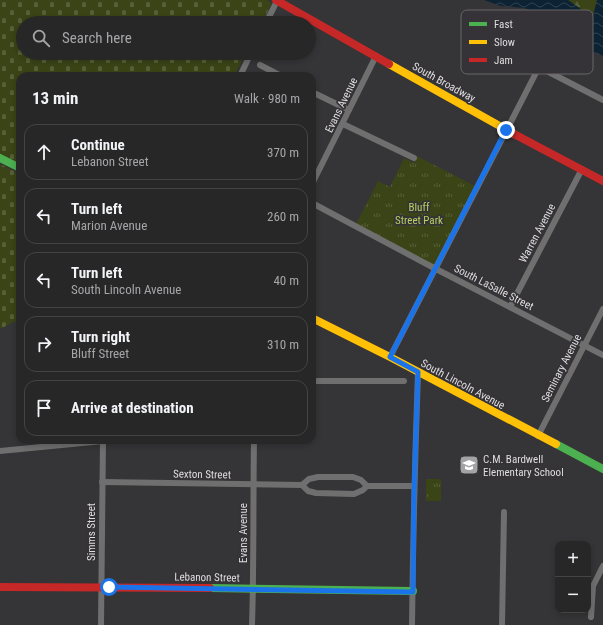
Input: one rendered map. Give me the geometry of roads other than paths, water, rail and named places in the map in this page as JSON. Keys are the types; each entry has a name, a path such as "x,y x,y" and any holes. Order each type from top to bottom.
{"street":[{"path":"269,16 276,0"},
{"name":"South Broadway","path":"276,0 305,16"},
{"name":"South Broadway","path":"316,22 506,130 603,181"},
{"name":"Evans Avenue","path":"316,176 376,56"},
{"path":"242,72 248,60"},
{"path":"260,65 273,72"},
{"path":"390,357 535,74"},
{"path":"553,74 603,100"},
{"path":"316,94 349,110"},
{"path":"343,124 414,158"},
{"path":"0,158 16,166"},
{"name":"Warren Avenue","path":"510,307 582,169"},
{"name":"South LaSalle Street","path":"316,205 603,355"},
{"name":"Seminary Avenue","path":"538,436 603,309"},
{"name":"South Lincoln Avenue","path":"316,320 390,357 603,469"},
{"path":"412,625 414,486 418,372"},
{"path":"316,381 404,381"},
{"path":"0,452 75,444"},
{"name":"Simms Street","path":"101,625 103,444"},
{"name":"Evans Avenue","path":"252,625 254,444"},
{"name":"Sexton Street","path":"102,482 302,485 309,479 318,477 353,477 361,480 367,486"},
{"name":"Sexton Street","path":"302,485 308,491 316,493 354,494 367,486 414,486"},
{"path":"502,625 504,512"},
{"path":"591,617 593,586 603,566"},
{"name":"Lebanon Street","path":"0,587 101,587 413,592"}],"water":[{"path":"484,0 568,0 582,10 530,10 501,6"},
{"path":"597,0 603,0 603,56 593,52 593,16"}],"place":[{"name":"C.M. Bardwell Elementary School","path":"469,465"}],"park label":[{"name":"Bluff Street Park","path":"419,213"}]}
